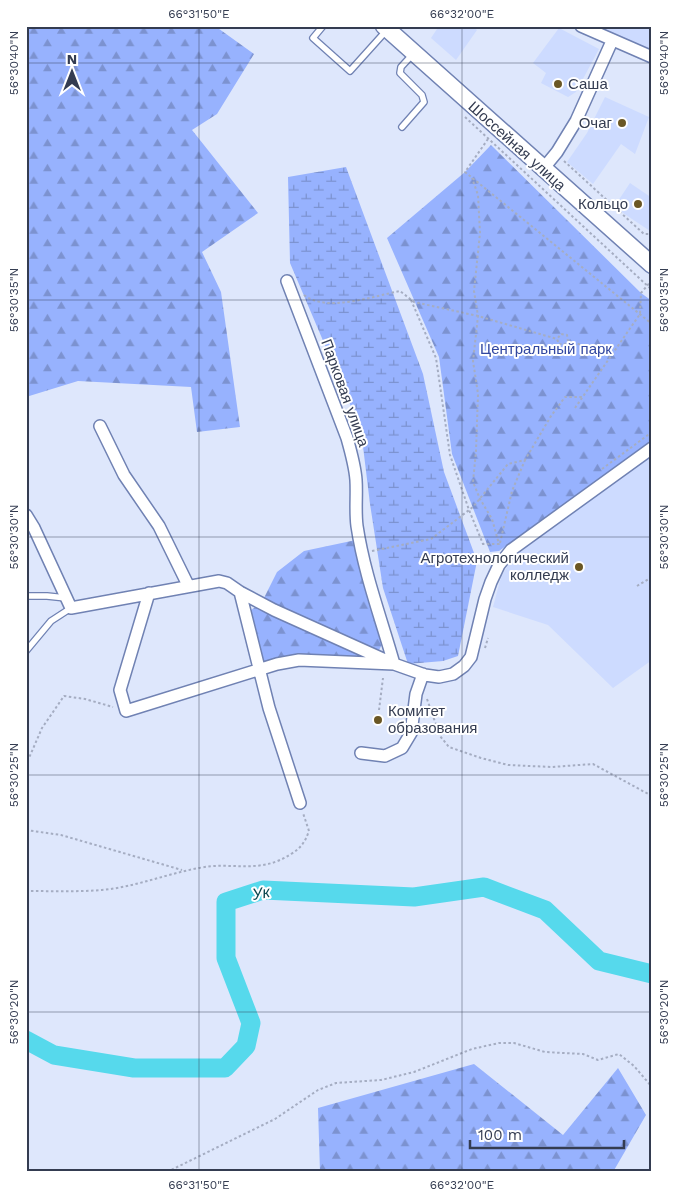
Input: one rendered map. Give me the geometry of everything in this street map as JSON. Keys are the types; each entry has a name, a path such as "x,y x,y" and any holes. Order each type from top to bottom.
{"main road":[{"name":"Шоссейная улица","path":"386,28 652,268"}],"street":[{"path":"581,26 652,57"},
{"path":"543,169 576,121 612,41"},
{"name":"Парковая улица","path":"287,281 347,438 356,478 356,524 362,553 373,597 394,664"},
{"path":"100,426 124,475 159,526 188,586"},
{"path":"26,516 34,528 69,603 149,593 219,581 227,583 274,610 394,664 423,674 439,677 453,674 464,666 471,657 491,582 499,565 511,550 652,448"},
{"path":"240,592 259,671 300,803"},
{"path":"149,593 120,690 126,711 277,664 299,660 394,664"},
{"path":"361,754 385,756 402,748 411,733 416,694 423,674"}],"lane":[{"path":"323,26 313,38 350,71 386,28"},
{"path":"402,127 424,102 422,96 400,74 401,67 414,53"},
{"path":"26,596 47,596 69,603 26,651"}],"path":[{"path":"463,114 652,290"},
{"path":"488,139 465,172 652,324"},
{"path":"560,158 644,234 652,234"},
{"path":"472,178 478,195 480,214 474,291 478,316 472,361 478,394 476,451 472,482 492,519 499,544"},
{"path":"575,408 640,314 641,293 647,286 652,268"},
{"path":"287,281 309,299 335,304 400,291 414,302 478,316 557,338"},
{"path":"411,300 436,358 450,455 469,510 483,544 499,544"},
{"path":"557,338 561,334 567,335 568,341"},
{"path":"557,338 559,344 564,345 568,341"},
{"path":"568,341 612,354"},
{"path":"499,544 512,491 525,460 565,397 582,397"},
{"path":"362,553 431,539 469,510 508,464 525,460"},
{"path":"637,586 652,577"},
{"path":"379,710 383,678"},
{"path":"26,760 29,758 42,728 64,696 85,699 126,711"},
{"path":"426,696 440,736 449,747 508,765 552,767 593,764 652,796"},
{"path":"26,891 103,890 137,884 202,867 261,867 284,859 301,848 309,831 300,803"},
{"path":"26,830 61,835 184,871"},
{"path":"167,1172 275,1119 318,1090 336,1083 381,1080 414,1072 472,1049 499,1043 514,1043 544,1052 583,1054 598,1060 620,1054 634,1066 652,1087"}],"shaded area":[{"path":"439,26 472,26 477,30 456,60 431,38"},
{"path":"589,26 652,26 652,53"},
{"path":"559,28 599,49 576,92 568,97 541,83 546,73 533,63"},
{"path":"605,97 649,117 635,154 621,144 593,184 567,162 587,133"},
{"name":"Кольцо","path":"630,183 652,198 652,229 650,231 614,207"},
{"name":"Агротехнологический колледж","path":"652,454 652,660 613,688 548,625 493,607 501,577 513,557"}],"green space":[{"path":"26,26 215,26 254,54 217,114 192,130 258,213 202,252 221,292 240,427 197,432 191,387 78,381 26,397"},
{"name":"Центральный парк","path":"491,145 641,293 652,301 652,443 499,551 490,552 452,454 439,357 387,238 465,172"},
{"path":"346,167 423,374 444,472 477,561 458,656 443,661 408,664 383,588 361,430 290,263 288,177"},
{"path":"356,540 385,639 379,650 311,623 263,600 277,572 304,551"},
{"path":"257,606 372,658 261,666 248,612"},
{"path":"474,1064 563,1135 618,1068 646,1115 613,1172 320,1172 318,1108"}],"waterway":[{"name":"Ук","path":"26,1040 54,1055 134,1068 225,1068 246,1046 251,1023 226,958 226,902 263,890 414,897 484,887 545,910 599,961 652,974"}],"place":[{"name":"Саша","path":"558,84"},
{"name":"Очаг","path":"622,123"},
{"name":"Кольцо","path":"638,204"},
{"name":"Агротехнологический колледж","path":"579,567"},
{"name":"Комитет образования","path":"378,720"}]}
